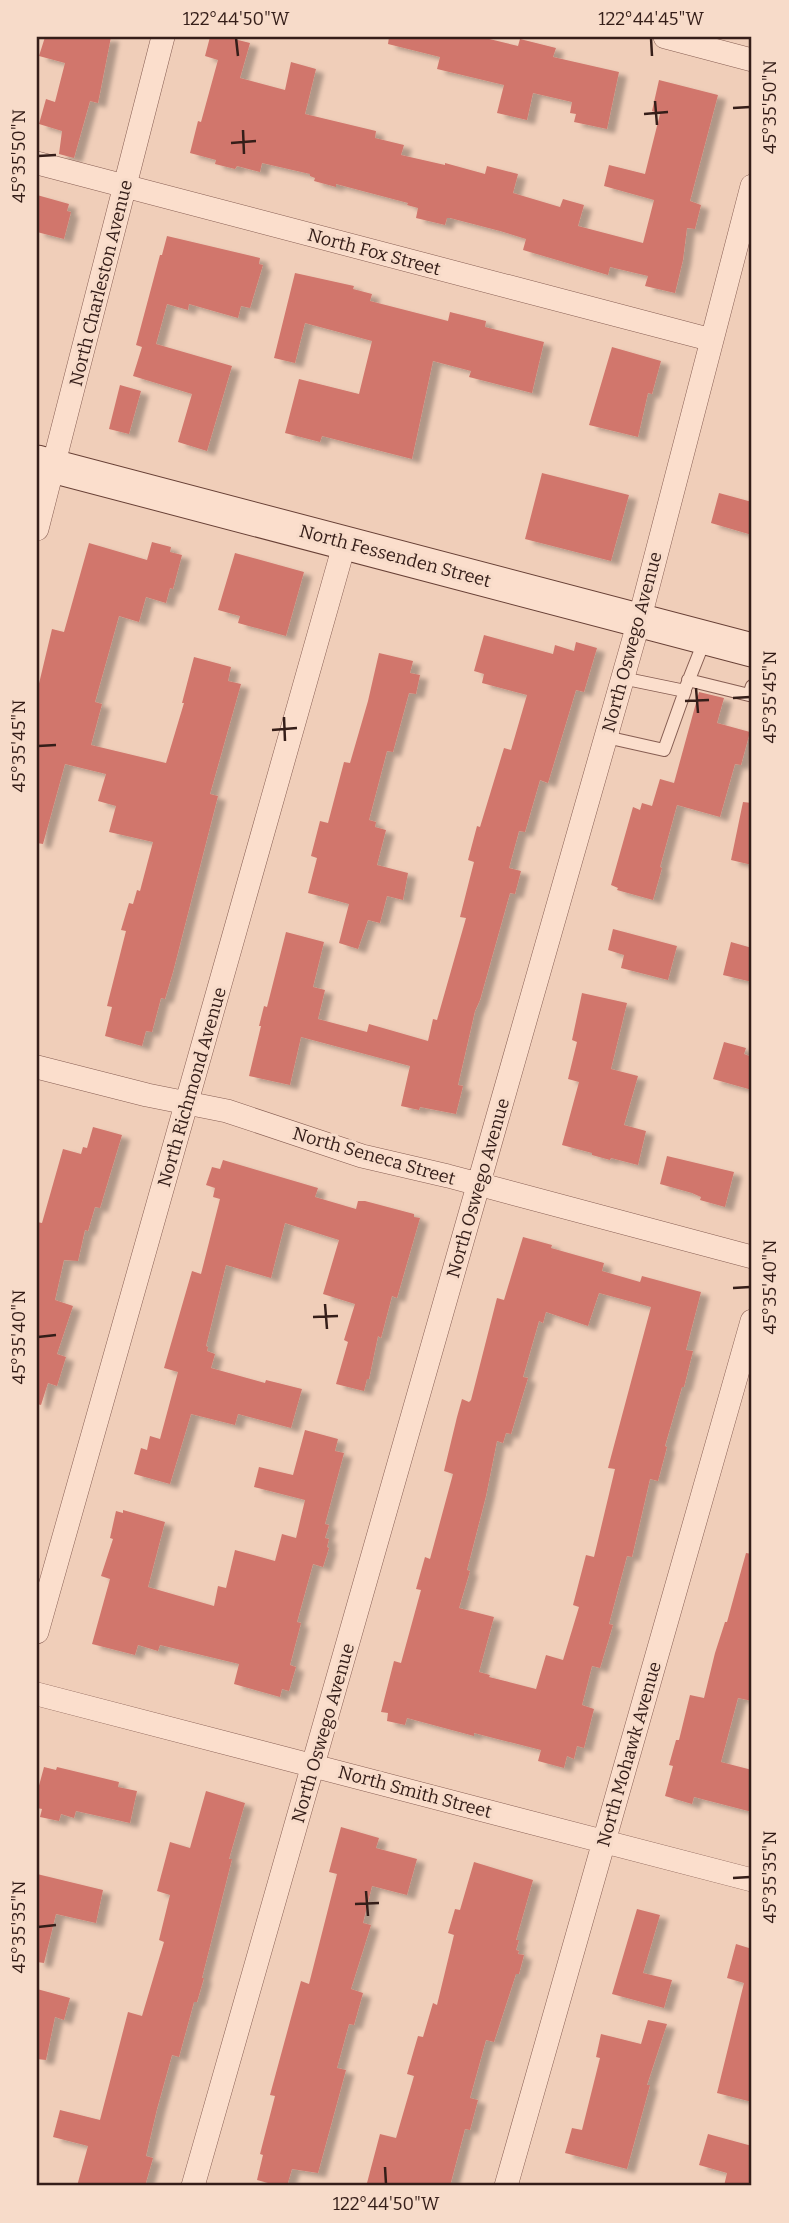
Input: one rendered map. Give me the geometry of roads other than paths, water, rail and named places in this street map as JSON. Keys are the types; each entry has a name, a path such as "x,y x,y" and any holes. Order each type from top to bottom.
{"main road":[{"name":"North Fessenden Street","path":"45,464 752,650"}],"street":[{"name":"North Charleston Avenue","path":"37,528 45,464 125,187 163,37"},
{"path":"665,37 752,60"},
{"name":"North Fox Street","path":"37,163 712,340"},
{"name":"North Oswego Avenue","path":"193,2186 639,621 752,186"},
{"name":"North Richmond Avenue","path":"37,1632 345,542"},
{"name":"North Seneca Street","path":"37,1067 227,1111 362,1156 752,1257"},
{"name":"North Mohawk Avenue","path":"506,2186 752,1321"},
{"name":"North Smith Street","path":"37,1694 752,1880"}],"lane":[{"path":"606,737 664,750 705,638"},
{"path":"622,678 749,695 752,686"}]}
